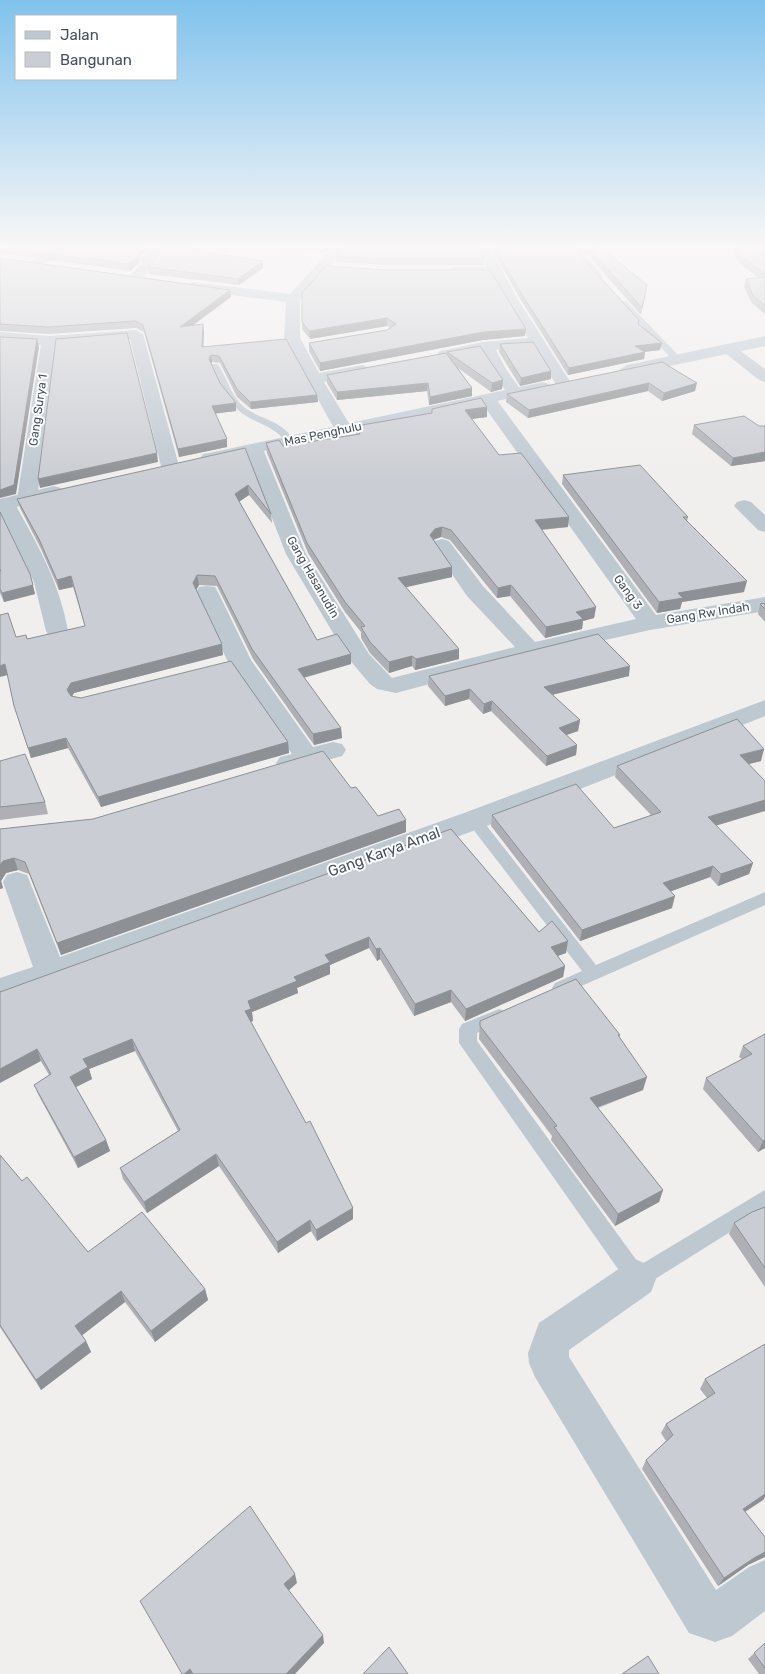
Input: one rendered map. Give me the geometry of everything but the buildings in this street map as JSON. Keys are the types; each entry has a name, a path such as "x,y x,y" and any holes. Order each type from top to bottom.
{"street":[{"path":"292,326 292,338 344,430"},
{"path":"528,326 563,383"},
{"path":"0,337 48,341 136,334 150,395 170,466"},
{"name":"Gang Surya 1","path":"27,498 48,341"},
{"path":"610,373 765,341"},
{"path":"428,358 483,347 537,342"},
{"path":"297,347 316,344"},
{"path":"483,347 489,351 498,370 515,393"},
{"path":"729,349 765,377"},
{"path":"314,379 380,367"},
{"name":"Mas Penghulu","path":"151,471 582,379"},
{"name":"Gang 3","path":"396,686 530,650 650,622 486,399"},
{"name":"Gang Hasanudin","path":"254,449 279,516 296,554 360,658 378,680 385,684 396,686"},
{"path":"57,631 56,619 47,593 19,530 2,504 75,488"},
{"path":"744,506 765,526"},
{"path":"442,545 476,591 530,650"},
{"path":"207,592 229,663 321,754 262,771"},
{"name":"Gang Rw Indah","path":"650,622 765,604"},
{"name":"Gang Karya Amal","path":"0,991 474,820 765,707"},
{"path":"17,882 51,973"},
{"path":"637,1279 553,1337 548,1353 549,1363 706,1616 714,1619 765,1583"}],"lane":[{"path":"645,326 677,359"},
{"path":"215,366 237,405 276,424 284,430 290,441"},
{"path":"474,820 593,973"},
{"path":"548,993 765,898"},
{"path":"513,1009 468,1029 468,1043 637,1279 765,1199"}]}
